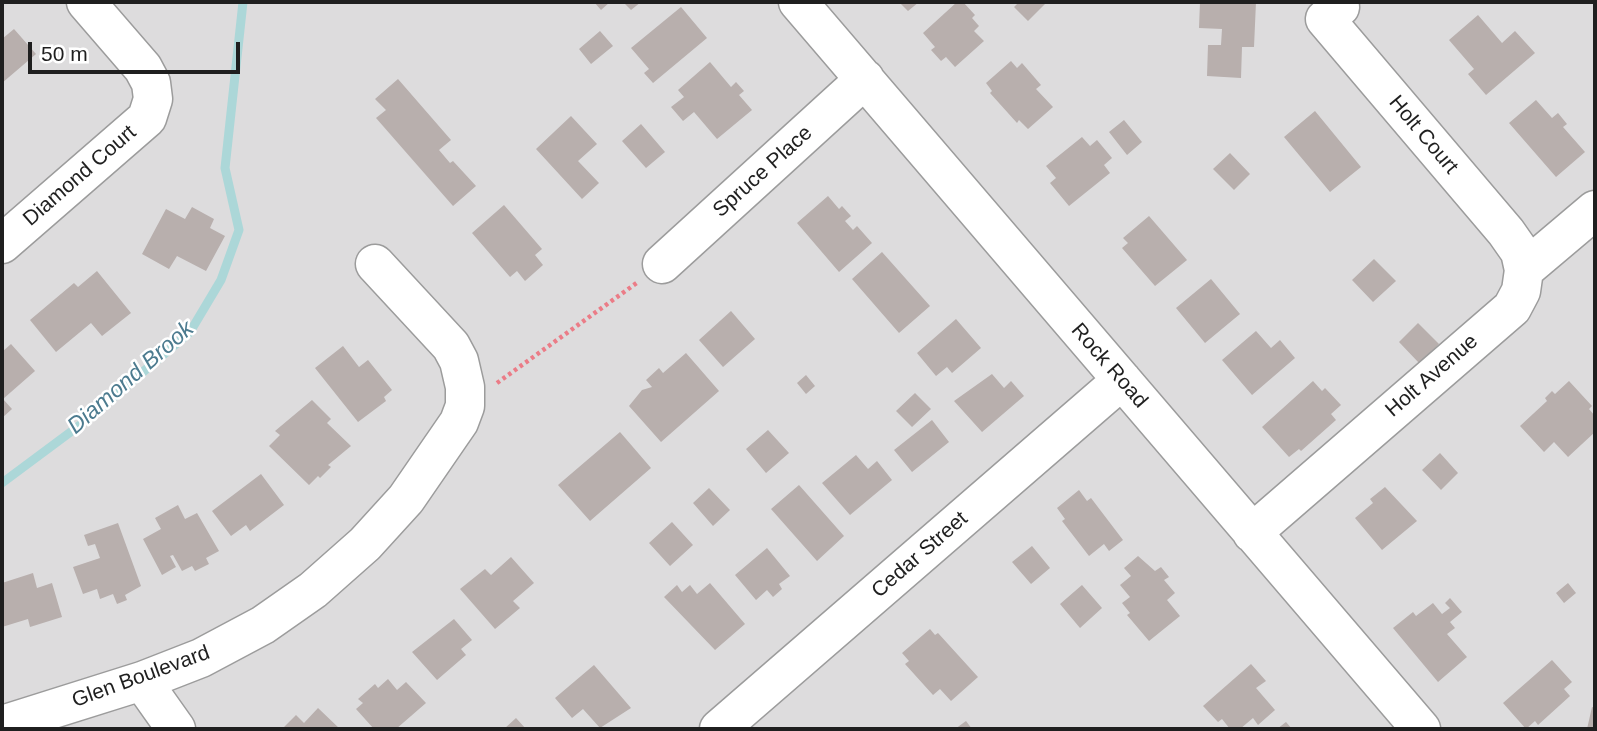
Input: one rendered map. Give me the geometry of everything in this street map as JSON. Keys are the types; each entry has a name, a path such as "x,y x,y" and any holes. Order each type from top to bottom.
{"street":[{"name":"Diamond Court","path":"2,244 147,118 153,99 151,83 143,68 86,2"},
{"name":"Rock Road","path":"798,2 1421,729"},
{"name":"Holt Court","path":"1340,7 1325,19 1506,232 1520,252 1524,270"},
{"name":"Spruce Place","path":"662,264 865,79"},
{"path":"1524,270 1595,210"},
{"path":"375,264 451,346 459,361 465,406"},
{"name":"Holt Avenue","path":"1252,533 1511,308 1521,291 1524,270"},
{"name":"Cedar Street","path":"719,729 1122,380"},
{"name":"Glen Boulevard","path":"2,725 142,681 201,658 263,625 313,590 365,544 406,499 447,442 465,406"},
{"path":"142,681 176,729"}],"path":[{"path":"465,406 662,264"}],"shaded area":[{"path":"2,2 1595,2 1595,729 2,729"}],"building":[{"path":"594,2 610,2 601,10"},
{"path":"623,2 641,2 631,10"},
{"path":"899,2 919,2 908,11"},
{"path":"957,2 963,2 975,15 972,18 979,26 974,31 984,41 955,67 946,57 941,61 931,50 935,47 923,33"},
{"path":"1019,2 1047,2 1028,21 1014,7"},
{"path":"1200,2 1256,2 1254,47 1242,47 1241,78 1207,76 1208,45 1221,45 1222,29 1199,28"},
{"path":"681,7 707,38 653,83 644,73 649,69 631,48"},
{"path":"1478,15 1502,43 1515,31 1535,53 1486,95 1468,74 1474,69 1449,40"},
{"path":"14,29 36,54 2,83 2,39"},
{"path":"600,31 613,46 591,64 579,49"},
{"path":"1011,61 1017,68 1022,63 1041,85 1036,89 1053,107 1028,129 1019,120 1017,123 990,93 992,91 986,83"},
{"path":"710,62 731,87 736,82 744,91 739,95 752,110 717,139 694,112 683,121 671,107 684,97 678,90"},
{"path":"398,79 451,140 439,150 476,186 453,206 376,118 386,110 375,99"},
{"path":"1536,100 1552,118 1558,113 1567,124 1563,127 1585,152 1556,177 1509,123"},
{"path":"1315,111 1361,167 1330,192 1284,137"},
{"path":"571,116 597,144 578,161 599,183 582,199 536,149"},
{"path":"1124,120 1142,142 1127,155 1109,132"},
{"path":"641,124 665,152 646,168 622,141"},
{"path":"1082,137 1090,146 1097,140 1112,158 1104,165 1110,173 1069,206 1050,183 1056,178 1046,166"},
{"path":"1230,153 1250,174 1234,190 1213,169"},
{"path":"828,196 839,209 842,206 851,216 845,221 853,230 857,226 872,243 839,272 797,223"},
{"path":"504,205 542,249 535,255 543,265 525,281 517,271 510,277 472,233"},
{"path":"192,207 214,219 210,228 225,236 206,271 177,256 169,269 142,254 166,209 185,219"},
{"path":"1149,216 1187,260 1155,286 1122,248 1128,243 1123,238"},
{"path":"882,252 930,306 899,333 852,279"},
{"path":"1374,259 1396,281 1373,302 1352,280"},
{"path":"97,271 131,313 102,336 91,323 56,352 30,320 74,283 78,287"},
{"path":"1211,279 1240,314 1205,343 1176,308"},
{"path":"731,311 755,339 723,367 699,340"},
{"path":"956,319 981,348 952,373 947,367 936,376 917,353"},
{"path":"1418,323 1439,344 1419,363 1399,342"},
{"path":"1256,331 1271,348 1280,340 1295,358 1252,395 1222,360"},
{"path":"11,344 35,371 3,399 12,409 2,418 2,352"},
{"path":"343,346 359,367 368,360 392,390 384,397 386,401 358,422 315,368"},
{"path":"686,353 719,391 661,442 629,406 642,390 652,387 646,380 659,368 663,373"},
{"path":"992,374 1004,388 1011,381 1024,396 982,432 954,401"},
{"path":"806,375 815,386 806,394 797,383"},
{"path":"1313,381 1322,391 1325,388 1341,405 1331,414 1336,420 1301,451 1299,449 1289,457 1262,427"},
{"path":"1569,381 1592,406 1589,409 1595,416 1595,432 1568,457 1554,442 1544,452 1520,426 1547,401 1545,398 1552,391 1555,394"},
{"path":"915,393 931,409 912,427 896,411"},
{"path":"312,400 331,419 327,423 351,446 328,465 331,467 320,478 318,476 309,485 269,446 280,435 275,431"},
{"path":"932,420 949,442 912,472 894,450"},
{"path":"768,430 789,453 766,473 746,449"},
{"path":"620,432 651,468 590,521 558,485"},
{"path":"1440,453 1458,473 1441,490 1422,470"},
{"path":"856,455 868,469 877,461 892,480 850,515 822,483"},
{"path":"261,474 284,505 250,531 246,525 231,536 212,511"},
{"path":"799,485 844,536 817,561 771,509"},
{"path":"1385,487 1417,521 1382,550 1355,518 1373,503 1370,499"},
{"path":"709,488 730,510 713,526 693,503"},
{"path":"1079,490 1087,501 1091,498 1123,540 1109,551 1104,544 1089,556 1062,521 1065,519 1057,508"},
{"path":"178,505 185,519 197,513 219,551 206,558 209,564 195,571 192,566 182,571 173,555 170,556 176,567 162,575 143,539 161,529 155,518"},
{"path":"672,522 693,545 670,566 649,543"},
{"path":"118,523 141,586 125,595 127,600 117,604 113,594 100,599 97,589 83,594 73,567 100,558 95,544 88,546 84,535"},
{"path":"1032,546 1050,568 1031,584 1012,562"},
{"path":"767,548 790,576 779,584 782,589 773,597 767,590 756,600 735,575"},
{"path":"1138,556 1155,571 1161,567 1169,577 1164,580 1175,593 1167,600 1180,616 1149,641 1127,615 1130,613 1122,603 1130,597 1120,585 1131,576 1124,568"},
{"path":"511,557 534,583 513,601 520,608 495,629 460,589 485,569 491,575"},
{"path":"33,573 37,588 52,583 62,617 30,627 28,619 2,627 2,583"},
{"path":"710,583 745,624 715,650 664,597 677,585 682,592 690,585 697,594"},
{"path":"1568,583 1576,593 1564,603 1556,593"},
{"path":"1082,585 1102,608 1080,628 1060,604"},
{"path":"1450,598 1462,612 1450,622 1455,628 1447,634 1467,657 1438,682 1393,628 1413,612 1416,616 1433,603 1442,614 1450,608 1445,603"},
{"path":"454,619 472,640 461,649 466,655 437,680 412,652"},
{"path":"930,629 935,635 938,633 978,677 951,701 940,689 933,695 905,664 909,661 902,653"},
{"path":"1552,660 1572,682 1564,689 1570,696 1538,725 1535,721 1526,729 1503,703"},
{"path":"1251,664 1266,681 1256,688 1275,710 1258,725 1253,718 1240,729 1230,729 1222,719 1218,722 1203,706"},
{"path":"594,665 631,708 600,728 583,709 572,718 555,698"},
{"path":"388,679 397,690 406,682 426,703 396,729 374,729 356,709 363,703 358,699 375,684 378,688"},
{"path":"1592,707 1595,708 1595,729 1587,729"},
{"path":"318,708 340,729 282,729 296,715 304,723"},
{"path":"516,718 526,729 504,729"},
{"path":"966,721 972,729 955,729"},
{"path":"1286,722 1292,729 1277,729"}],"waterway":[{"name":"Diamond Brook","path":"2,483 84,422 190,332 221,280 239,230 225,168 243,2"}]}
